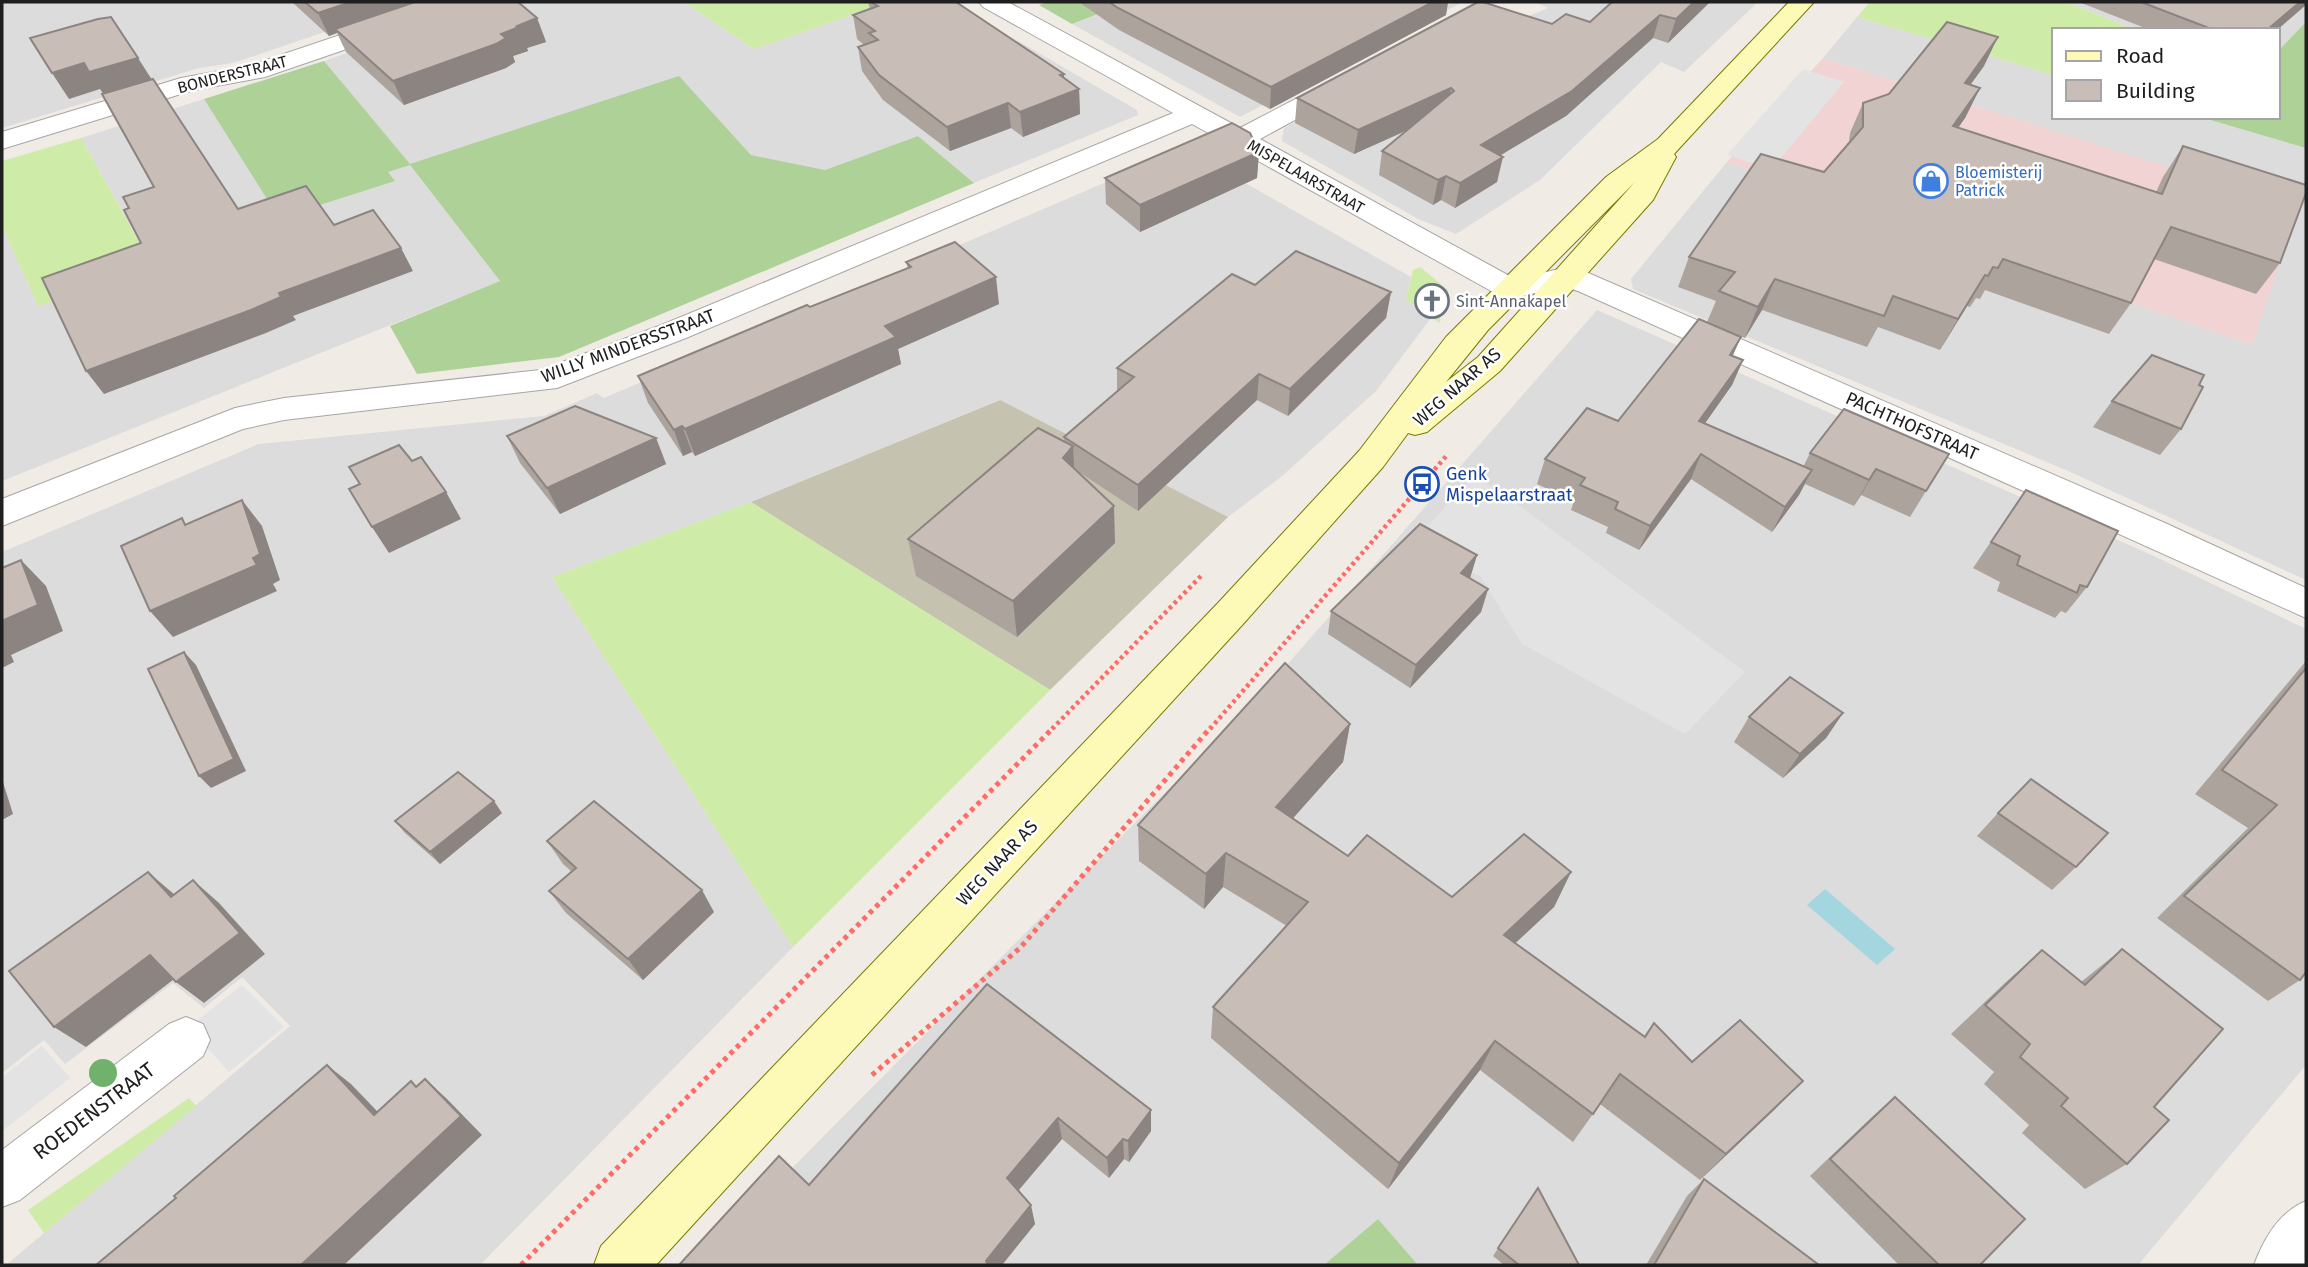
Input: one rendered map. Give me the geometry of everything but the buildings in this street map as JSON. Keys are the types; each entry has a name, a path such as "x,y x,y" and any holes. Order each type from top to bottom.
{"main road":[{"name":"WEG NAAR AS","path":"620,1265 1231,613 1371,459 1457,344 1616,183 1668,145 1802,2"},
{"name":"WEG NAAR AS","path":"1371,459 1489,364 1643,194 1668,145"}],"street":[{"name":"BONDERSTRAAT","path":"2,141 190,83 256,72 461,2"},
{"name":"MISPELAARSTRAAT","path":"991,2 1511,289"},
{"path":"1240,139 1367,71"},
{"name":"WILLY MINDERSSTRAAT","path":"2,513 235,419 284,409 545,380 675,331 1193,114"},
{"path":"1511,289 1568,276"},
{"name":"PACHTHOFSTRAAT","path":"1568,276 2152,532 2306,604"},
{"name":"ROEDENSTRAAT","path":"2,1182 186,1040"},
{"path":"2280,1265 2306,1227"}],"path":[{"path":"865,1080 1020,948 1451,450"},
{"path":"521,1265 858,928 1203,574"}],"shaded area":[{"path":"2,2 413,2 233,63 199,68 2,128"},
{"path":"494,2 684,2 754,49 889,2 951,2 1137,110 1138,115 974,183 918,136 825,170 751,155 679,77 410,165 500,281 2,481 2,226 38,306 153,266 81,138 204,99 279,217 394,181 387,172 409,164 324,61"},
{"path":"1128,2 1463,2 1240,117 1072,24"},
{"path":"1535,2 1758,2 1684,72 1661,62 1540,180 1456,234 1418,219 1282,141 1284,128 1376,79 1548,8"},
{"path":"2067,2 2306,2 2306,22 2280,49 2280,28 2130,28"},
{"path":"1857,17 2052,74 2052,119 2207,119 2306,148 2306,580 2066,470 1633,289 1631,279 1727,162 2252,345 2297,208 1823,58"},
{"path":"1823,58 2298,208 2252,345 1727,162"},
{"path":"1803,69 1844,82 1771,170 1727,155"},
{"path":"1162,158 1203,159 1411,277 1406,300 1431,318 1376,391 1281,477 1228,517 999,400 751,502 552,577 793,947 480,1265 6,1265 290,1026 242,977 204,1008 173,983 65,1064 44,1040 2,1073 2,552 259,444 544,416 597,393 604,398"},
{"path":"1597,310 2154,556 2306,629 2306,1065 2138,1265 1418,1265 1378,1219 1324,1265 710,1265 791,1169 1251,706"},
{"path":"1000,400 1228,517 1050,690 751,502"},
{"path":"1472,476 1498,490 1745,672 1685,734 1522,644 1481,577 1414,542"},
{"path":"242,985 284,1027 229,1072 189,1027"},
{"path":"42,1046 70,1078 2,1131 2,1077"}],"green space":[{"path":"684,2 889,2 754,49"},
{"path":"1048,2 1128,2 1072,24 1039,5"},
{"path":"1870,2 2067,2 2130,28 2052,28 2052,74 1857,17"},
{"path":"2306,22 2306,148 2207,119 2280,119 2280,49"},
{"path":"324,61 410,164 679,76 751,155 825,170 918,136 974,183 559,357 417,374 390,326 500,281 410,165 388,172 395,181 279,218 204,99"},
{"path":"81,138 153,267 38,306 2,226 2,161"},
{"path":"1420,267 1448,290 1450,306 1428,292 1419,299 1441,312 1440,323 1406,300 1413,270"},
{"path":"751,502 1050,690 793,947 552,577"},
{"path":"189,1098 196,1106 44,1233 28,1210"},
{"path":"1378,1219 1418,1265 1324,1265"}],"water":[{"path":"1825,889 1895,949 1877,965 1807,905"}],"place":[{"name":"Bloemisterij Patrick","path":"1931,181"},
{"name":"Sint-Annakapel","path":"1432,301"},
{"name":"Genk Mispelaarstraat","path":"1422,484"}]}
